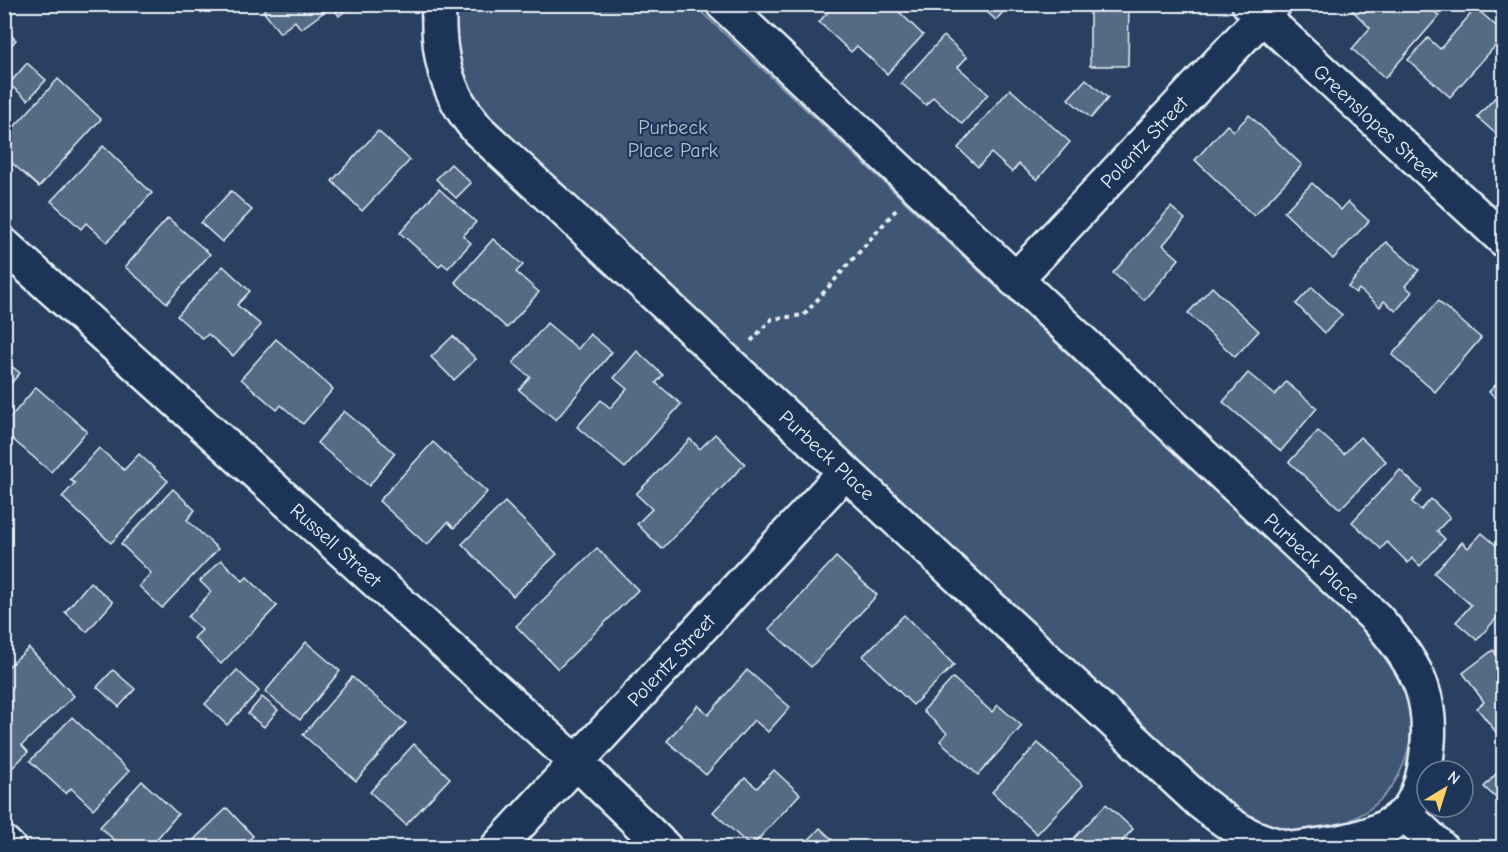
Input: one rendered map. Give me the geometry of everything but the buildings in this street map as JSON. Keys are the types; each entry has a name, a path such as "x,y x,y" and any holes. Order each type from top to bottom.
{"street":[{"name":"Purbeck Place","path":"440,4 438,25 449,88 462,111 478,130 1198,801 1232,827 1263,843 1291,848"},
{"name":"Purbeck Place","path":"723,4 1376,618 1403,648 1422,684 1429,714 1428,753 1421,783 1405,814"},
{"name":"Greenslopes Street","path":"1262,9 1503,240"},
{"name":"Polentz Street","path":"1015,280 1262,9"},
{"name":"Russell Street","path":"4,245 576,762 665,848"},
{"name":"Polentz Street","path":"497,848 845,472"},
{"path":"1300,848 1372,834 1405,814 1441,848"},
{"path":"4,843 9,848"}],"path":[{"path":"729,363 772,320 804,315 916,187"}],"green space":[{"name":"Purbeck Place Park","path":"455,4 694,5 1374,642 1400,680 1407,699 1410,719 1410,739 1406,757 1388,791 1374,805 1348,822 1329,829 1298,833 1278,830 1258,822 1239,811 1205,785 479,110 464,82 456,60 454,49"}]}
